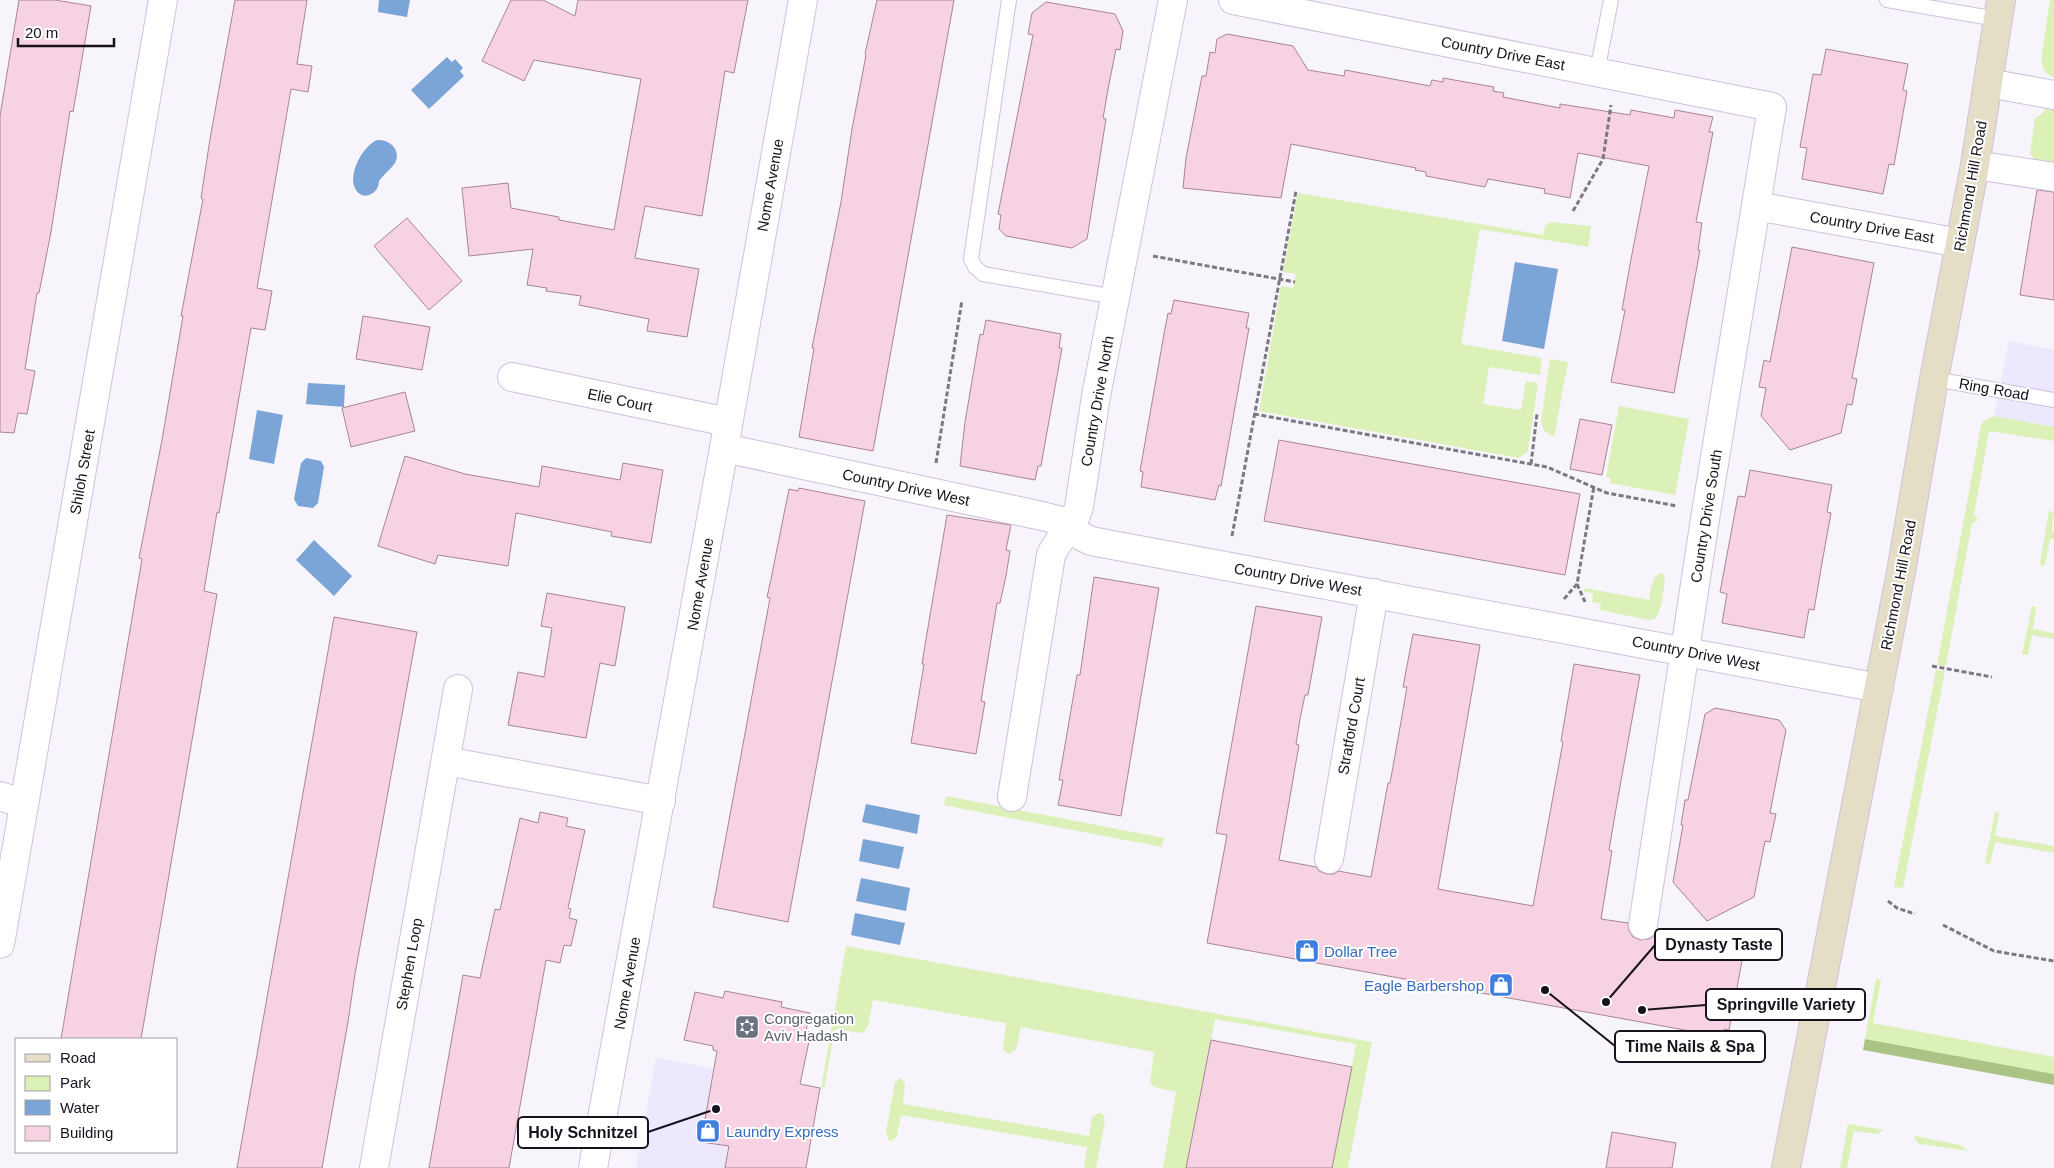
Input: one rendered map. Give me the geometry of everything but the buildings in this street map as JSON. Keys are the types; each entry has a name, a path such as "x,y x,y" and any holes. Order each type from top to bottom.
{"street":[{"name":"Shiloh Street","path":"0,944 12,800 163,0"},
{"name":"Nome Avenue","path":"593,1168 661,801 803,0"},
{"name":"Country Drive North","path":"1012,796 1052,555 1059,541 1076,518 1079,507 1096,396 1173,0"},
{"name":"Country Drive East","path":"1233,0 1772,107"},
{"name":"Richmond Hill Road","path":"1786,1168 1879,688 1934,379 1975,165 1999,10"},
{"path":"1988,84 2054,95"},
{"name":"Country Drive South","path":"1643,925 1684,651 1772,107"},
{"path":"1975,165 2054,177"},
{"name":"Country Drive East","path":"1756,206 1960,242"},
{"name":"Elie Court","path":"512,377 726,435"},
{"name":"Country Drive West","path":"726,435 1058,520 1081,536 1092,541 1879,688"},
{"name":"Stratford Court","path":"1328,860 1374,593"},
{"name":"Stephen Loop","path":"374,1168 458,688"},
{"path":"446,761 661,801"}],"lane":[{"path":"1009,0 971,258 975,267 983,274 1116,297"},
{"path":"1597,72 1611,0"},
{"path":"1887,0 1999,10"},
{"name":"Ring Road","path":"1934,379 2054,400"}],"path":[{"path":"1573,210 1603,159 1611,102"},
{"path":"1226,566 1296,191"},
{"path":"1148,255 1295,282"},
{"path":"934,471 962,300"},
{"path":"1254,414 1547,467 1607,493 1679,506"},
{"path":"1531,464 1538,414"},
{"path":"1586,606 1578,584 1594,486"},
{"path":"1561,603 1578,584"},
{"path":"1932,666 1992,677"},
{"path":"1888,901 1897,908 1915,914"},
{"path":"1943,924 1994,951 2054,962"}],"shaded area":[{"path":"2009,341 2054,350 2054,427 1994,416"},
{"path":"656,1058 820,1088 806,1168 636,1168"}],"green space":[{"path":"2050,0 2054,0 2054,78 2045,72 2041,61"},
{"path":"2044,109 2054,110 2054,167 2036,161 2030,154 2035,118 2043,113"},
{"path":"1298,193 1543,235 1545,226 1551,222 1591,226 1588,247 1480,229 1461,344 1542,358 1540,375 1489,367 1483,404 1521,410 1526,381 1538,383 1528,451 1519,458 1259,411 1281,286 1293,288 1296,274 1283,272"},
{"path":"1550,359 1568,362 1554,437 1544,431 1541,421"},
{"path":"1619,406 1689,419 1675,495 1610,483 1611,478 1606,477"},
{"path":"1994,416 2054,427 2054,441 1989,431 1974,515 1977,521 1972,523 1946,666 1937,665 1981,426 1983,421"},
{"path":"2049,511 2054,512 2052,531 2054,532 2054,539 2050,539 2045,564 2042,567 2040,562"},
{"path":"1660,573 1664,574 1664,577 1659,613 1656,617 1649,620 1600,610 1601,604 1592,602 1593,593 1584,592 1585,588 1649,600 1653,581"},
{"path":"2032,606 2036,607 2033,629 2054,633 2054,639 2032,635 2028,655 2022,654"},
{"path":"1936,670 1945,671 1903,888 1894,887"},
{"path":"946,796 1164,838 1162,847 968,810 944,805"},
{"path":"1995,812 1999,813 1995,836 2054,846 2054,853 1995,842 1990,864 1985,863"},
{"path":"846,946 1372,1042 1348,1168 1332,1168 1356,1044 1215,1019 1186,1168 1163,1168 1176,1092 1155,1087 1150,1083 1154,1052 1021,1027 1016,1049 1009,1054 1003,1050 1006,1023 873,1000 868,1026 863,1033 835,1029 824,1089 821,1088"},
{"path":"1876,979 1881,981 1873,1023 2054,1057 2054,1074 1865,1039"},
{"path":"1865,1039 2054,1074 2054,1085 1863,1050"},
{"path":"901,1078 905,1084 903,1104 1089,1136 1092,1117 1100,1112 1104,1116 1105,1121 1096,1168 1084,1168 1087,1147 901,1115 897,1136 889,1141 886,1132 895,1082"},
{"path":"1848,1124 1884,1130 1877,1134 1854,1131 1847,1168 1840,1168"},
{"path":"1915,1136 1960,1145 1969,1151 1919,1144 1915,1140"}],"water":[{"path":"379,0 410,0 407,17 378,12"},
{"path":"447,57 452,62 455,59 463,68 460,71 464,76 429,109 411,90"},
{"path":"377,140 390,143 396,150 397,158 395,163 379,181 376,190 369,195 361,195 353,182 355,168 362,154"},
{"path":"1515,262 1558,269 1544,349 1502,341"},
{"path":"308,383 345,385 344,407 306,404"},
{"path":"257,410 283,415 274,464 249,459"},
{"path":"306,458 321,461 324,467 318,503 313,508 298,506 294,499 301,463"},
{"path":"314,540 352,576 334,596 296,560"},
{"path":"866,804 920,815 917,834 862,822"},
{"path":"863,839 904,847 899,869 859,861"},
{"path":"861,878 910,888 906,911 856,901"},
{"path":"855,913 905,923 900,945 851,935"}],"place":[{"name":"Dollar Tree","path":"1307,951"},
{"name":"Eagle Barbershop","path":"1501,985"},
{"name":"Time Nails & Spa","path":"1545,990"},
{"name":"Dynasty Taste","path":"1606,1002"},
{"name":"Springville Variety","path":"1642,1010"},
{"name":"Congregation Aviv Hadash","path":"747,1027"},
{"name":"Holy Schnitzel","path":"716,1109"},
{"name":"Laundry Express","path":"708,1131"}]}
